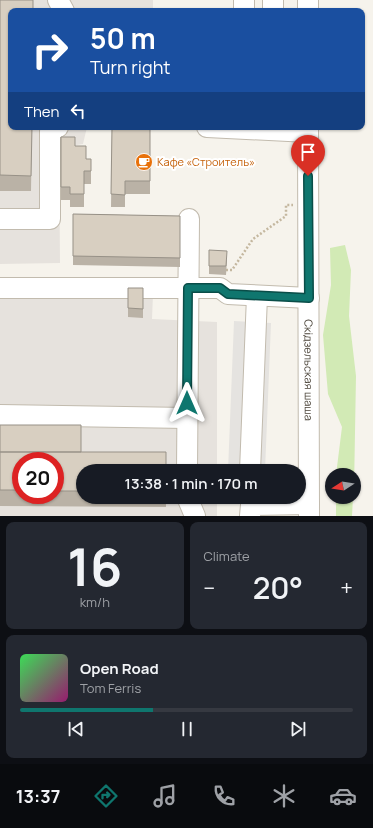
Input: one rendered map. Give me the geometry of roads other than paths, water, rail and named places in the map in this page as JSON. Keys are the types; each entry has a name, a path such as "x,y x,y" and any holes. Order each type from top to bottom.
{"street":[{"path":"0,219 50,219 50,131 52,130"},
{"name":"Скідзельская шаша","path":"307,130 309,510"},
{"path":"187,464 189,219"},
{"path":"0,288 220,288 228,294 309,298"},
{"path":"250,464 257,296"},
{"path":"0,415 187,418"},
{"path":"190,504 195,516"},
{"path":"250,506 309,510"}],"place":[{"name":"Кафе «Строитель»","path":"144,162"}]}
